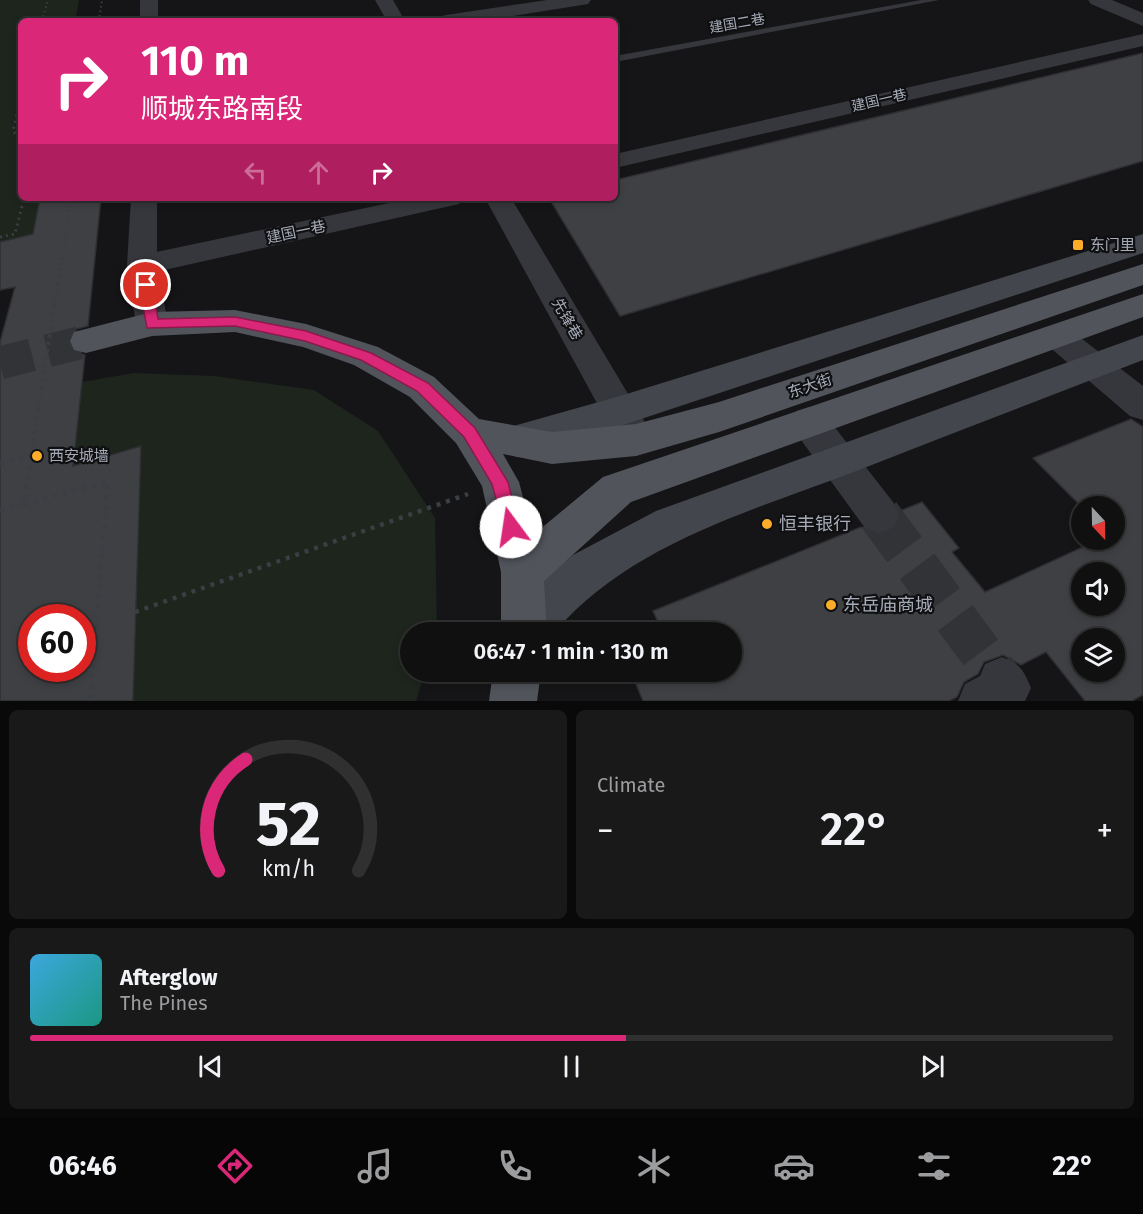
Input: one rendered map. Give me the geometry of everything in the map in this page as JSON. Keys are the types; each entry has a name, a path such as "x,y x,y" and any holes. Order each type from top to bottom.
{"main road":[{"path":"628,426 1143,243"},
{"name":"东大街","path":"469,432 552,448 628,426 719,417 1143,274"},
{"path":"522,572 617,489 1143,305"},
{"path":"86,341 152,324 235,321 306,336 366,356 423,387 469,432 500,482 522,572 524,622"},
{"path":"534,622 552,601 579,578 630,545 670,524 1143,347"},
{"path":"513,701 516,682"}],"street":[{"path":"149,0 149,18"},
{"path":"384,0 394,18"},
{"path":"465,18 582,0"},
{"path":"1097,0 1143,20"},
{"name":"建国一巷","path":"618,160 1143,40"},
{"path":"144,201 142,266 152,324"},
{"name":"建国一巷","path":"142,266 436,201"},
{"name":"先锋巷","path":"500,201 628,426"},
{"path":"1057,336 1143,406"},
{"path":"809,422 879,515"}],"lane":[{"name":"建国二巷","path":"618,58 935,0"}],"path":[{"path":"43,18 48,0"},
{"path":"99,18 102,0"},
{"path":"18,109 13,131 18,137"},
{"path":"0,237 15,234 23,201"},
{"path":"24,504 71,201"},
{"path":"0,464 31,455"},
{"path":"0,510 108,482 90,701"},
{"path":"135,612 500,482"}],"shaded area":[{"path":"0,0 79,0 76,18 18,18 18,201 39,201 33,234 0,242"},
{"path":"134,373 214,376 314,390 378,431 435,518 437,622 400,622 400,682 422,682 416,701 133,701 141,446 73,466 82,382"}],"building":[{"path":"1143,53 1143,161 620,316 551,201 618,201 618,179"},
{"name":"西安城墙","path":"39,201 101,201 88,326 73,330 68,340 72,351 85,355 73,466 141,446 133,701 0,701 0,342 15,287 0,290 0,242 33,234"},
{"name":"东岳庙商城","path":"1131,419 1143,427 1143,695 1132,701 1085,701 1046,652 1021,665 1003,655 984,662 978,674 964,682 957,697 949,701 643,701 635,682 742,682 742,622 658,622 653,611 861,527 878,535 894,530 901,516 900,511 922,502 959,548 952,552 985,592 1076,550 1125,550 1125,496 1071,496 1033,458"}],"tunnel":[{"path":"0,363 86,341"},
{"path":"879,515 1002,681"}],"place":[{"name":"东门里","path":"1078,245"},
{"name":"西安城墙","path":"37,456"},
{"name":"恒丰银行","path":"767,524"},
{"name":"东岳庙商城","path":"831,605"}],"route":[{"path":"146,285 152,324 235,321 306,336 366,356 423,387 469,432 500,482 511,527"}]}
